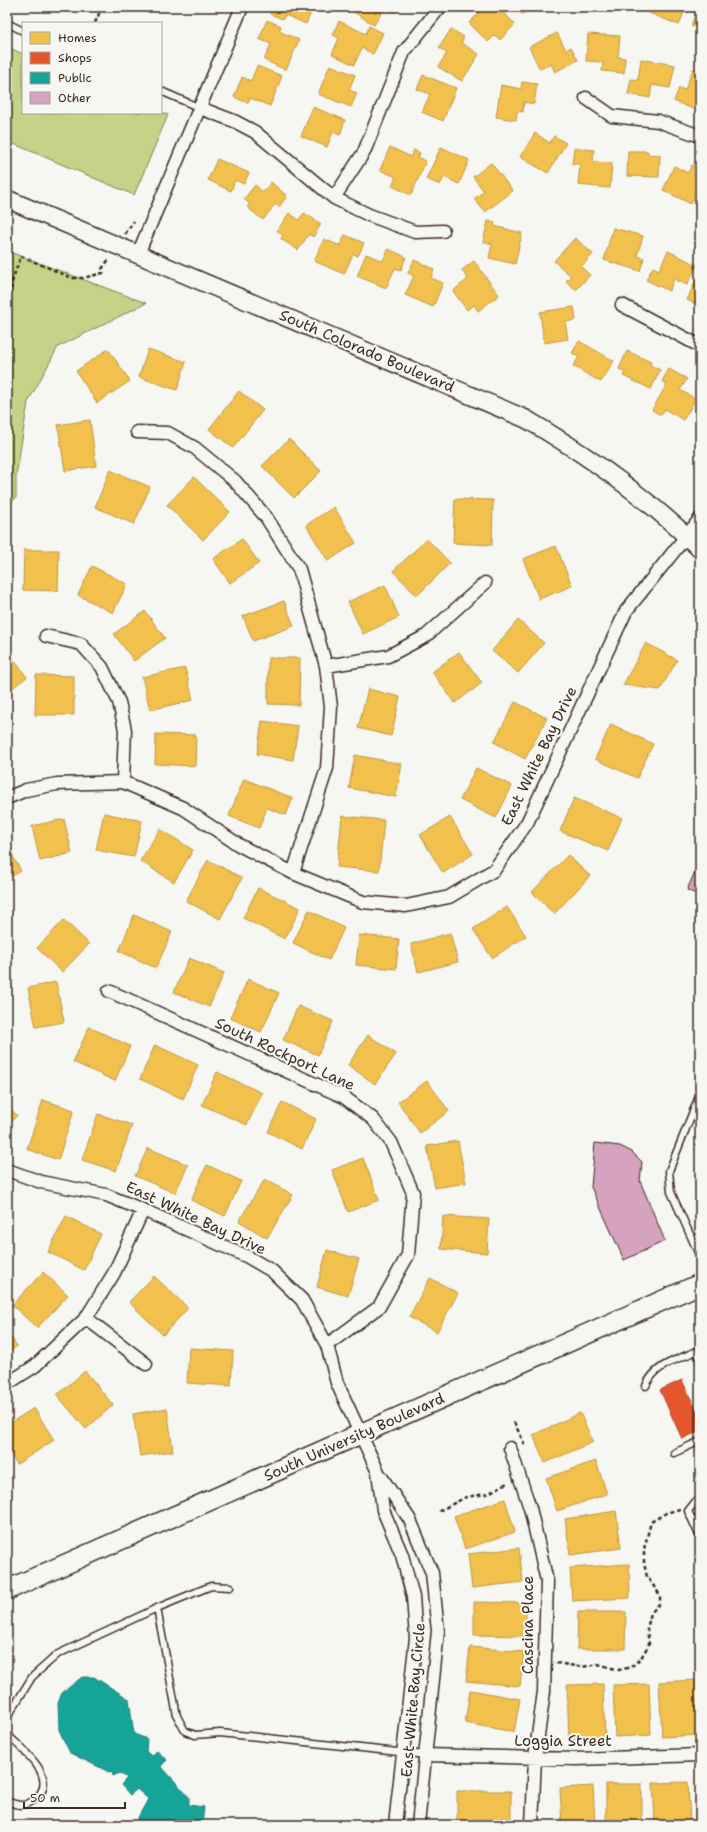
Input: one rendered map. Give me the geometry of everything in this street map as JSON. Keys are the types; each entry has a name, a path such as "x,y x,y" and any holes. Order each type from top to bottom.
{"main road":[{"name":"South Colorado Boulevard","path":"7,199 526,419 574,448 616,477 700,549"},
{"name":"South University Boulevard","path":"7,1590 700,1284"}],"street":[{"path":"138,254 242,7"},
{"path":"334,198 364,152 404,52 440,7"},
{"path":"586,98 612,116 658,121 700,136"},
{"path":"200,108 234,121 255,132 334,198 369,215 415,232 443,231"},
{"path":"622,305 700,346"},
{"path":"137,432 168,433 195,448 235,481 266,517 299,569 326,666 331,707 327,768 294,872"},
{"name":"East White Bay Drive","path":"7,798 26,790 57,784 123,782 184,808 239,845 294,872 363,902 406,906 449,897 494,870 527,823 626,611 700,519"},
{"path":"326,666 388,656 426,636 485,583"},
{"path":"46,636 81,644 102,667 119,702 124,723 123,782"},
{"name":"South Rockport Lane","path":"109,991 344,1097 373,1120 391,1142 413,1193 408,1255 379,1307 327,1345"},
{"name":"East White Bay Drive","path":"7,1170 41,1182 106,1195 248,1257 272,1271 302,1300 327,1345 337,1383 378,1472"},
{"path":"7,1384 35,1366 86,1318 114,1273 143,1210"},
{"path":"86,1318 146,1364"},
{"name":"Cascina Place","path":"510,1448 530,1508 547,1581 544,1691 535,1758 532,1825"},
{"path":"378,1472 383,1510 402,1555 413,1597 416,1638 395,1825"},
{"name":"East White Bay Circle","path":"378,1472 410,1520 432,1573 438,1631 418,1825"},
{"name":"Loggia Street","path":"426,1755 577,1759 700,1755"}],"lane":[{"path":"7,23 22,30"},
{"path":"162,91 200,108"},
{"path":"700,1094 669,1171 672,1192 700,1257"},
{"path":"646,1386 649,1377 660,1367 697,1351 700,1358"},
{"path":"674,1453 700,1441"},
{"path":"695,1502 688,1511 700,1537"},
{"path":"7,1718 32,1677 58,1654 157,1608 211,1586 230,1587"},
{"path":"157,1608 177,1716 185,1731 195,1735 220,1733 426,1755"},
{"path":"7,1734 42,1771 45,1783 40,1795 29,1804 18,1806 7,1801"}],"path":[{"path":"94,22 102,7"},
{"path":"7,310 13,278 21,256 72,278 83,278 103,273"},
{"path":"439,1511 466,1497 487,1494 502,1485 520,1478"},
{"path":"545,1661 582,1667 598,1664 619,1670 631,1667 642,1658 649,1644 647,1629 651,1613 660,1603 660,1595 647,1577 644,1563 644,1549 647,1533 651,1522 666,1513 678,1508 688,1511"}],"green space":[{"path":"7,47 22,54 22,114 162,114 162,112 168,115 134,195 7,141"},
{"path":"7,251 146,303 58,347 28,402 16,476 16,498 7,506"}],"building: Homes":[{"path":"273,7 313,7 306,24 285,15 283,19 270,14"},
{"path":"357,7 385,7 374,25 354,12"},
{"path":"385,7 397,7 394,12"},
{"path":"473,7 498,7 515,24 500,40 495,35 488,42 469,23 479,13"},
{"path":"518,7 534,7 522,14"},
{"path":"652,7 686,7 679,25 649,13"},
{"path":"698,7 700,7 700,30 691,26"},
{"path":"267,20 281,26 279,31 299,40 286,70 264,60 271,44 259,39"},
{"path":"339,21 366,34 369,26 383,33 373,54 362,48 354,65 332,54 339,38 333,35"},
{"path":"451,29 464,37 461,43 479,54 462,81 438,67 447,53 439,48"},
{"path":"557,33 566,50 571,47 578,60 555,72 551,64 540,69 529,47"},
{"path":"588,34 620,36 618,57 625,58 624,73 602,71 603,62 586,61"},
{"path":"641,59 675,65 670,88 652,85 650,98 628,94 631,79 638,80"},
{"path":"330,65 355,75 349,90 357,93 351,107 318,94"},
{"path":"257,66 282,76 270,106 250,98 248,103 234,97 242,77 251,81"},
{"path":"693,69 700,71 700,98 698,97 693,109 674,101 679,88 685,90"},
{"path":"423,75 456,88 443,121 422,112 430,94 417,89"},
{"path":"522,82 537,84 534,104 524,102 523,112 517,111 516,120 496,117 501,85 521,89"},
{"path":"313,107 345,120 340,135 333,132 327,147 301,136"},
{"path":"535,133 550,143 554,136 566,143 548,173 520,157"},
{"path":"390,147 411,157 414,150 420,153 418,157 426,161 411,195 392,186 396,177 380,170"},
{"path":"441,147 469,160 459,184 444,177 440,185 426,179"},
{"path":"574,148 594,150 593,162 612,163 610,188 578,185 580,164 572,164"},
{"path":"628,151 648,151 647,154 660,155 659,177 627,176"},
{"path":"217,159 249,173 244,184 235,180 231,191 208,180"},
{"path":"491,163 513,191 485,212 474,199 484,191 473,177"},
{"path":"692,165 700,168 700,185 691,204 663,190 674,166 688,173"},
{"path":"271,182 287,196 279,207 275,204 263,220 247,207 250,204 244,199 255,185 263,192"},
{"path":"289,213 299,220 304,213 321,224 313,237 309,234 298,250 281,239 283,235 277,231"},
{"path":"488,221 495,222 494,226 522,233 515,264 489,258 492,244 483,242"},
{"path":"613,228 643,236 637,256 644,258 640,271 604,260"},
{"path":"345,235 364,243 358,256 353,254 344,274 314,261 324,239 340,246"},
{"path":"575,238 593,254 581,267 590,275 576,290 566,281 571,276 554,261"},
{"path":"388,249 406,257 401,270 395,268 386,288 357,276 366,254 383,261"},
{"path":"668,251 697,265 687,285 674,279 669,291 646,280 653,267 659,270"},
{"path":"414,260 434,269 431,278 443,283 433,307 405,295 414,276 408,273"},
{"path":"474,261 499,295 478,311 474,305 467,310 453,291 468,279 462,270"},
{"path":"698,276 700,277 700,306 687,300"},
{"path":"574,307 576,320 565,322 568,339 544,343 540,312"},
{"path":"579,341 614,361 601,382 573,366 579,357 572,353"},
{"path":"108,349 130,381 97,403 76,371"},
{"path":"148,349 186,362 177,390 139,377"},
{"path":"627,351 651,362 650,365 660,370 651,389 623,376 625,372 619,369"},
{"path":"669,369 687,379 680,390 696,399 683,420 665,409 661,415 652,410 667,384 662,381"},
{"path":"239,391 263,410 233,448 209,429"},
{"path":"90,420 96,466 65,471 58,425"},
{"path":"289,439 321,471 294,498 262,466"},
{"path":"110,470 150,487 134,524 95,507"},
{"path":"194,477 230,512 203,540 167,505"},
{"path":"455,499 493,500 492,545 453,543"},
{"path":"334,507 356,543 328,561 306,525"},
{"path":"242,539 259,563 230,583 213,559"},
{"path":"427,539 450,563 417,596 393,571"},
{"path":"556,546 572,586 539,599 523,559"},
{"path":"24,550 59,550 58,591 23,590"},
{"path":"92,566 127,584 113,613 78,595"},
{"path":"385,585 399,617 363,634 348,602"},
{"path":"7,596 13,599 7,611"},
{"path":"284,601 294,626 253,641 243,616"},
{"path":"145,611 165,638 134,661 114,634"},
{"path":"518,620 544,643 518,673 492,651"},
{"path":"646,643 677,660 660,690 623,685"},
{"path":"459,652 482,683 455,703 432,672"},
{"path":"10,655 27,677 7,692 7,657"},
{"path":"268,658 300,658 299,705 268,704"},
{"path":"185,668 193,700 150,710 142,677"},
{"path":"36,675 74,676 74,715 35,715"},
{"path":"368,689 400,697 391,736 358,728"},
{"path":"515,702 547,718 525,759 494,742"},
{"path":"262,721 298,726 293,760 257,754"},
{"path":"611,724 653,744 637,778 595,759"},
{"path":"156,734 196,735 195,766 155,764"},
{"path":"355,755 402,764 396,797 349,788"},
{"path":"476,768 512,786 496,818 460,800"},
{"path":"244,779 293,798 286,815 267,808 259,828 229,816"},
{"path":"574,798 622,818 608,851 560,831"},
{"path":"104,813 142,821 134,857 96,850"},
{"path":"342,816 384,820 379,871 337,867"},
{"path":"450,817 473,854 443,873 420,835"},
{"path":"64,819 72,853 40,861 32,826"},
{"path":"160,829 193,850 174,882 140,861"},
{"path":"7,846 21,871 7,879"},
{"path":"568,855 590,876 554,914 532,892"},
{"path":"208,860 242,878 220,919 186,901"},
{"path":"258,888 300,908 285,939 243,918"},
{"path":"507,907 526,936 492,958 473,929"},
{"path":"309,910 344,928 329,960 293,943"},
{"path":"134,915 172,932 156,968 119,951"},
{"path":"64,920 89,944 62,972 37,948"},
{"path":"450,933 458,962 418,972 411,944"},
{"path":"359,935 399,939 396,969 356,965"},
{"path":"189,958 224,973 209,1007 174,992"},
{"path":"248,979 279,993 261,1032 230,1018"},
{"path":"56,982 64,1022 36,1027 28,988"},
{"path":"298,1006 333,1021 318,1055 283,1040"},
{"path":"89,1027 130,1046 115,1081 73,1062"},
{"path":"368,1035 396,1054 375,1084 348,1065"},
{"path":"155,1045 198,1065 183,1099 140,1079"},
{"path":"217,1072 262,1093 247,1125 202,1105"},
{"path":"427,1081 449,1111 420,1133 398,1102"},
{"path":"43,1100 74,1110 58,1160 27,1149"},
{"path":"282,1102 316,1119 302,1149 268,1132"},
{"path":"7,1107 17,1115 7,1127"},
{"path":"98,1114 132,1125 116,1171 82,1160"},
{"path":"458,1141 466,1183 435,1188 427,1146"},
{"path":"148,1148 188,1165 175,1193 135,1176"},
{"path":"363,1158 379,1200 348,1212 332,1170"},
{"path":"207,1165 241,1181 225,1216 191,1200"},
{"path":"265,1179 293,1195 267,1238 239,1221"},
{"path":"66,1216 101,1234 84,1270 48,1252"},
{"path":"443,1216 489,1219 487,1253 441,1249"},
{"path":"327,1250 359,1259 348,1296 317,1287"},
{"path":"43,1272 68,1295 37,1328 12,1305"},
{"path":"154,1276 188,1308 163,1335 129,1302"},
{"path":"430,1278 458,1293 437,1332 409,1317"},
{"path":"7,1332 17,1346 7,1354"},
{"path":"189,1348 233,1351 231,1386 187,1383"},
{"path":"85,1371 113,1405 86,1429 57,1395"},
{"path":"34,1408 54,1440 17,1464 7,1448 7,1425"},
{"path":"167,1408 173,1451 140,1456 133,1414"},
{"path":"580,1413 593,1442 545,1463 533,1435"},
{"path":"596,1461 607,1494 557,1511 546,1478"},
{"path":"505,1499 515,1532 465,1549 454,1516"},
{"path":"616,1511 621,1548 570,1555 565,1519"},
{"path":"519,1548 523,1582 472,1588 468,1554"},
{"path":"629,1564 630,1598 572,1601 570,1568"},
{"path":"474,1602 526,1603 526,1636 474,1635"},
{"path":"578,1612 626,1612 625,1649 577,1649"},
{"path":"470,1647 524,1652 520,1686 466,1681"},
{"path":"695,1680 698,1735 662,1737 659,1682"},
{"path":"603,1684 605,1739 569,1740 567,1685"},
{"path":"649,1684 651,1735 615,1737 613,1685"},
{"path":"470,1690 520,1699 514,1732 465,1723"},
{"path":"688,1782 690,1825 655,1825 653,1783"},
{"path":"699,1783 700,1783 700,1825"},
{"path":"606,1784 642,1784 642,1825 606,1825"},
{"path":"593,1786 595,1825 562,1825 560,1788"},
{"path":"457,1791 511,1791 511,1825 457,1825"}],"building: Shops":[{"path":"682,1380 700,1418 700,1431 682,1439 660,1390"}],"building: Public":[{"path":"82,1677 94,1677 129,1699 134,1734 147,1739 146,1751 151,1756 157,1751 167,1760 161,1766 189,1797 189,1805 204,1807 202,1825 134,1825 148,1799 137,1789 130,1795 121,1785 127,1778 120,1773 113,1776 112,1771 109,1772 70,1753 59,1730 58,1703 62,1693"}],"building: Other":[{"path":"700,860 700,896 687,890"},
{"path":"595,1143 620,1146 632,1152 642,1162 640,1181 665,1241 624,1260 591,1187"}]}
